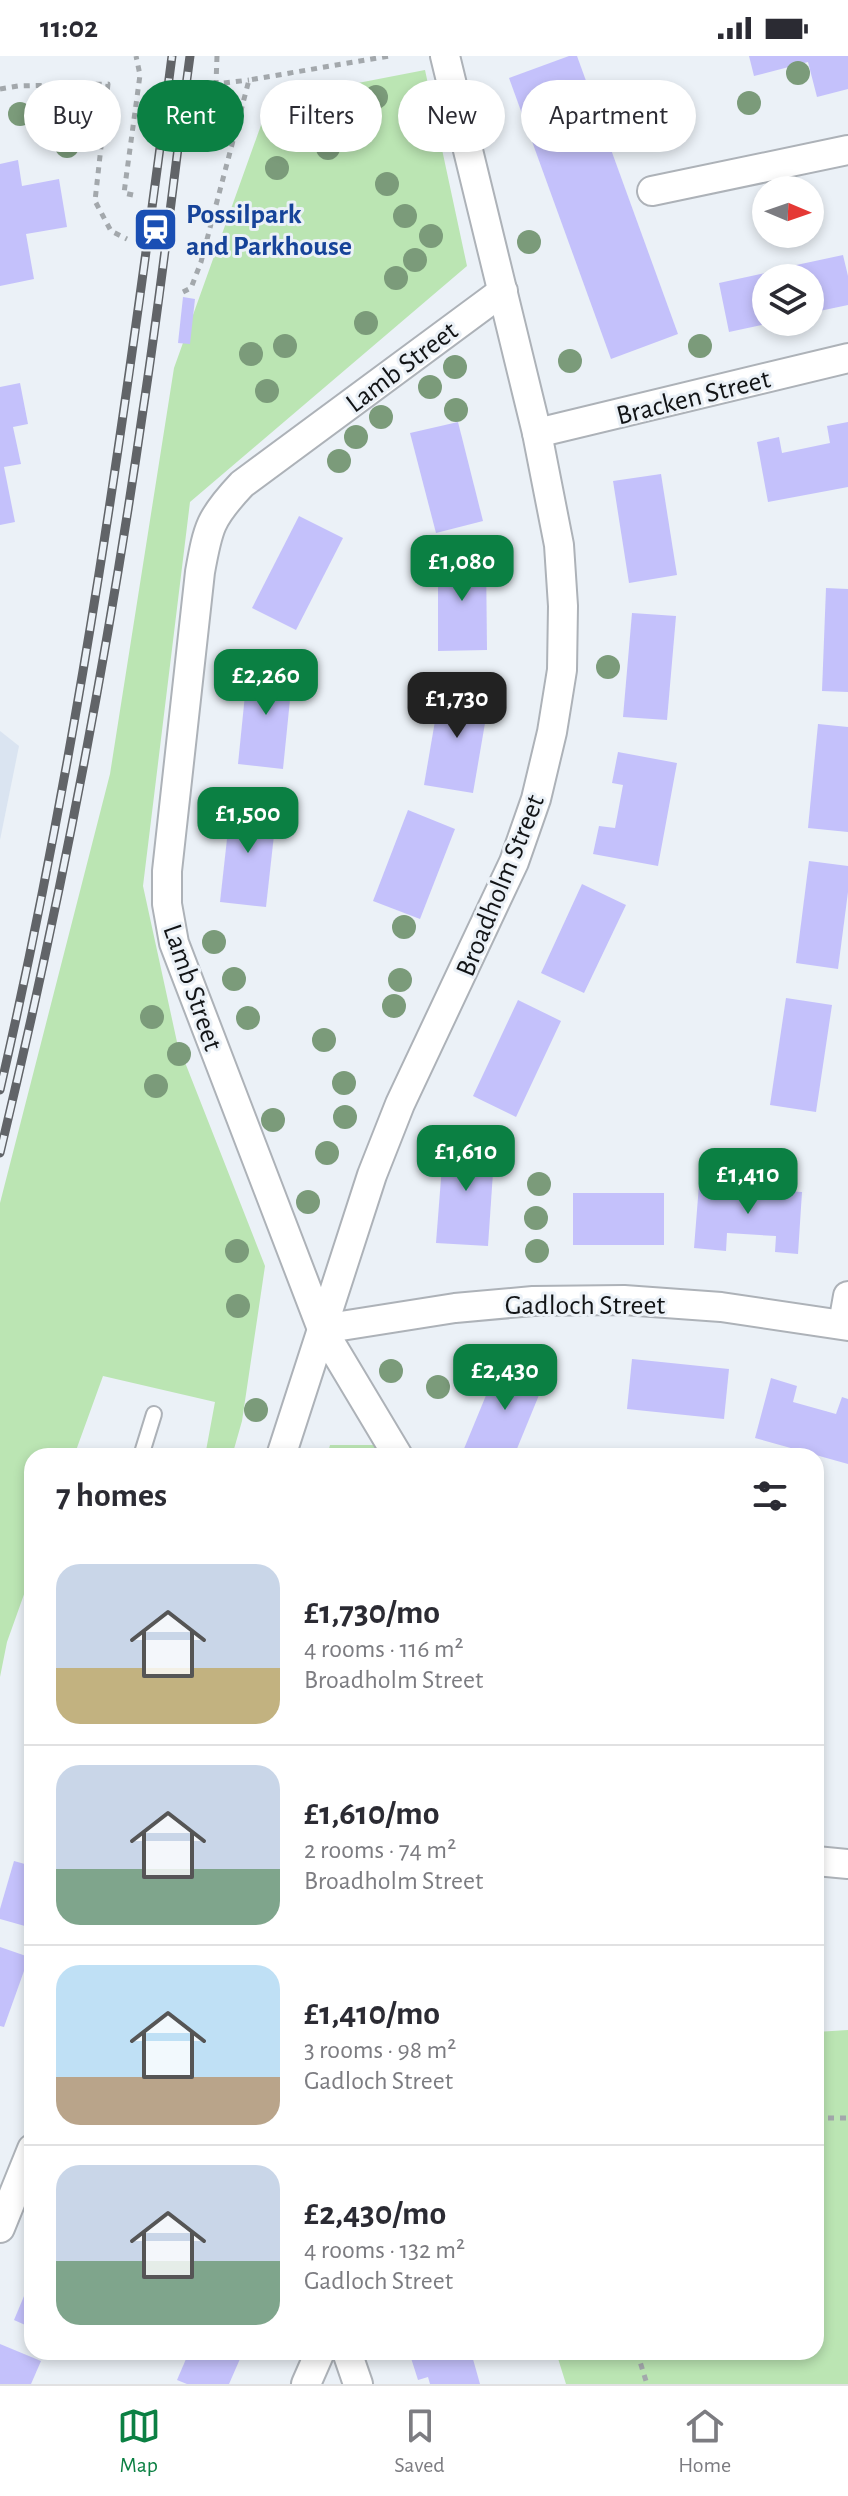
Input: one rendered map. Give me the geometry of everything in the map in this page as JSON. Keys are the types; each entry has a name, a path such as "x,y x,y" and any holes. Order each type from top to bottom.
{"street":[{"name":"Broadholm Street","path":"284,1448 372,1175 400,1104 514,862 546,759 562,670 563,606 559,545 537,433 445,56"},
{"path":"652,191 848,150"},
{"name":"Lamb Street","path":"393,1448 322,1329 179,958 171,930 167,871 200,572 207,534 217,511 242,484 503,291"},
{"name":"Bracken Street","path":"537,433 848,358"},
{"path":"845,1325 848,1296"},
{"name":"Gadloch Street","path":"322,1329 455,1308 533,1301 624,1300 721,1307 845,1325"},
{"path":"824,1862 848,1864"},
{"path":"0,2228 24,2169"},
{"path":"306,2384 316,2360"},
{"path":"350,2360 358,2384"}],"lane":[{"path":"143,1448 154,1414"}],"path":[{"path":"133,195 124,193 140,75 136,56"},
{"path":"217,56 216,84 389,56"},
{"path":"183,292 191,288 201,262 249,80"},
{"path":"0,89 108,84 95,201 111,231 127,239"},
{"path":"824,2118 848,2118"},
{"path":"640,2360 647,2384"}],"shaded area":[{"path":"0,731 19,746 0,840"}],"green space":[{"path":"425,70 427,80 398,80 398,152 443,152 467,266 190,502 143,886 177,1042 265,1266 242,1421 234,1448 206,1448 215,1402 103,1376 77,1448 24,1448 24,1594 7,1642 0,1677 0,1203 110,774 174,368 260,128 260,152 382,152 382,80 373,80"},
{"path":"330,1445 378,1445 380,1448 329,1448"},
{"path":"848,2030 848,2384 566,2384 558,2360 824,2360 824,2032"}],"building":[{"path":"569,56 577,56 586,80 521,80 521,111 509,78"},
{"path":"749,56 848,56 848,89 817,97 808,62 754,76"},
{"path":"536,152 612,152 678,334 611,359"},
{"path":"18,160 22,186 59,179 67,227 26,234 34,279 0,286 0,164"},
{"path":"843,255 848,276 848,305 824,310 824,264 801,264"},
{"path":"752,276 752,327 729,332 719,283"},
{"path":"183,297 195,299 190,344 178,343"},
{"path":"20,383 28,424 13,427 21,464 4,467 15,522 0,525 0,387"},
{"path":"458,422 483,521 436,533 410,433"},
{"path":"848,422 848,487 768,502 757,442 779,437 782,453 830,443 827,426"},
{"path":"661,474 677,575 629,583 613,481"},
{"path":"299,516 343,538 296,630 252,608"},
{"path":"438,555 486,555 487,650 438,651"},
{"path":"826,588 848,589 848,692 822,691"},
{"path":"632,613 676,616 667,720 623,717"},
{"path":"248,665 293,670 283,769 238,764"},
{"path":"441,686 490,694 473,793 424,785"},
{"path":"818,724 848,727 848,832 808,828"},
{"path":"618,752 677,763 658,866 593,854 599,826 615,828 623,785 612,783"},
{"path":"231,803 277,808 266,907 220,902"},
{"path":"408,810 455,829 420,919 373,901"},
{"path":"809,861 848,866 848,892 838,969 796,963"},
{"path":"582,884 626,905 584,993 541,973"},
{"path":"786,998 832,1005 816,1112 770,1105"},
{"path":"518,1000 561,1021 516,1117 473,1096"},
{"path":"444,1140 495,1143 488,1246 436,1243"},
{"path":"699,1185 802,1192 798,1254 775,1252 776,1236 727,1233 726,1251 694,1248"},
{"path":"573,1193 664,1193 664,1245 573,1245"},
{"path":"501,1359 546,1378 517,1448 464,1448"},
{"path":"632,1359 729,1369 724,1419 627,1409"},
{"path":"771,1378 797,1386 793,1402 836,1414 842,1397 848,1399 848,1464 824,1457 824,1448 791,1448 755,1438"},
{"path":"14,1861 24,1864 24,1926 0,1919"},
{"path":"0,1947 24,1955 24,1971 4,2027 0,2026"},
{"path":"24,2296 24,2324 14,2320"},
{"path":"0,2344 24,2354 24,2360 41,2361 31,2384 0,2384"},
{"path":"186,2360 240,2360 229,2384 187,2384 177,2380"},
{"path":"412,2360 473,2360 480,2384 430,2384 428,2377 418,2380"}],"railway":[{"path":"0,1090 54,833 99,575 172,56"},
{"path":"0,1153 62,876 114,597 150,366 190,56"}],"place":[{"name":"Possilpark and Parkhouse","path":"155,229"}]}
